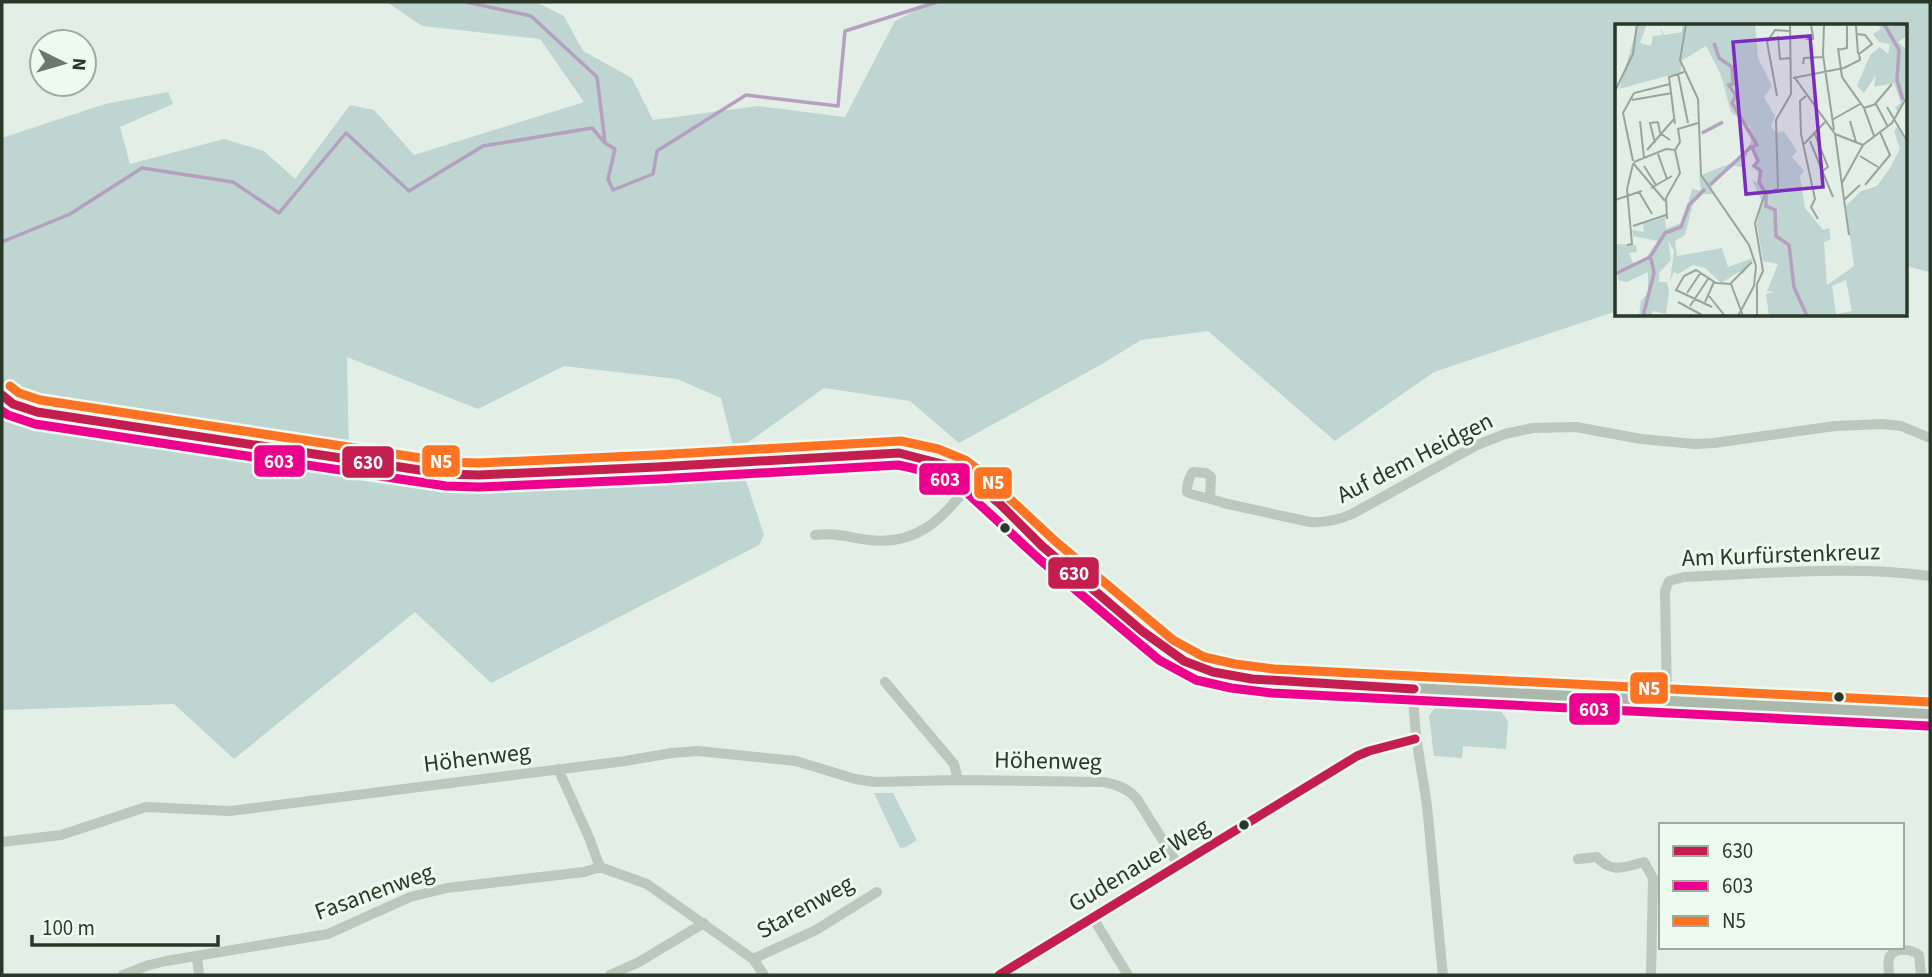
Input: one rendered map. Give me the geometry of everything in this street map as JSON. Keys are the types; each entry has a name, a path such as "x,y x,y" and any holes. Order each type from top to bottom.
{"street":[{"path":"2,395 13,404 37,412 446,474 643,468 900,453 933,460 959,471 973,481 1047,550 1155,643 1199,668 1262,680 1930,715"},
{"name":"Auf dem Heidgen","path":"1210,497 1223,503 1310,522 1327,522 1352,514 1490,439 1541,427 1587,428 1641,439 1686,444 1714,443 1835,426 1883,424 1901,426 1930,438"},
{"path":"815,535 830,533 883,541 909,537 940,519 973,481"},
{"name":"Am Kurfürstenkreuz","path":"1667,700 1665,591 1669,581 1818,572 1886,572 1930,576"},
{"name":"Höhenweg","path":"885,682 954,764 958,780"},
{"path":"1414,689 1415,739 1426,804 1443,975"},
{"name":"Gudenauer Weg","path":"999,975 1357,756 1415,739"},
{"name":"Höhenweg","path":"2,842 61,835 146,807 230,811 698,751 796,761 855,779 875,782 958,780 1114,783 1138,799 1179,866"},
{"path":"558,769 600,867 647,884 753,959 764,975"},
{"path":"1578,859 1597,857 1604,865 1614,869 1644,862 1653,878 1651,975"},
{"name":"Fasanenweg","path":"123,975 149,965 328,934 410,897 447,888 584,872 600,867"},
{"name":"Starenweg","path":"753,959 816,930 877,892"},
{"path":"1093,918 1128,975"},
{"path":"610,975 639,962 704,923"},
{"path":"1889,975 1889,959 1892,954 1911,950 1919,955 1921,975"},
{"path":"197,956 199,975"}],"shaded area":[{"path":"387,2 536,2 564,16 583,51 632,78 653,120 758,106 845,117 895,21 932,2 1930,2 1930,272 1908,266 1908,24 1615,24 1615,312 1434,372 1335,441 1208,331 1141,340 959,443 910,401 824,388 736,451 764,535 759,545 491,683 415,612 234,759 174,704 2,710 2,138 105,104 168,92 173,104 120,127 130,164 224,139 264,151 295,179 350,105 374,110 414,155 584,102 540,39 422,26","holes":["347,357 478,409 564,366 677,379 721,398 734,450 664,469 452,479 349,463"]},
{"path":"1441,706 1500,710 1508,721 1506,749 1463,746 1462,758 1434,756 1429,716 1434,709"},
{"path":"874,793 893,793 917,840 900,848"}],"waterway":[{"path":"466,2 531,16 597,77 605,142"},
{"path":"2,242 70,214 142,168 233,182 279,213 346,133 409,191 483,146 592,128 605,143 615,149 608,179 613,190 653,174 657,151 746,95 838,106 845,31 937,2"}],"transit line":[{"name":"N5","path":"10,386 19,393 40,400 447,462 656,455 901,441 938,449 965,460 1055,541 1173,640 1204,657 1274,669 1930,702"},
{"name":"630","path":"2,395 13,404 37,412 446,474 657,467 899,453 946,465 970,479 1000,504 1042,546 1142,631 1184,661 1213,672 1252,679 1414,689"},
{"name":"603","path":"2,411 35,424 446,486 480,487 658,479 898,465 933,474 965,491 1039,559 1159,660 1196,680 1272,693 1929,726"},
{"name":"630","path":"999,975 1357,756 1415,739"}]}
